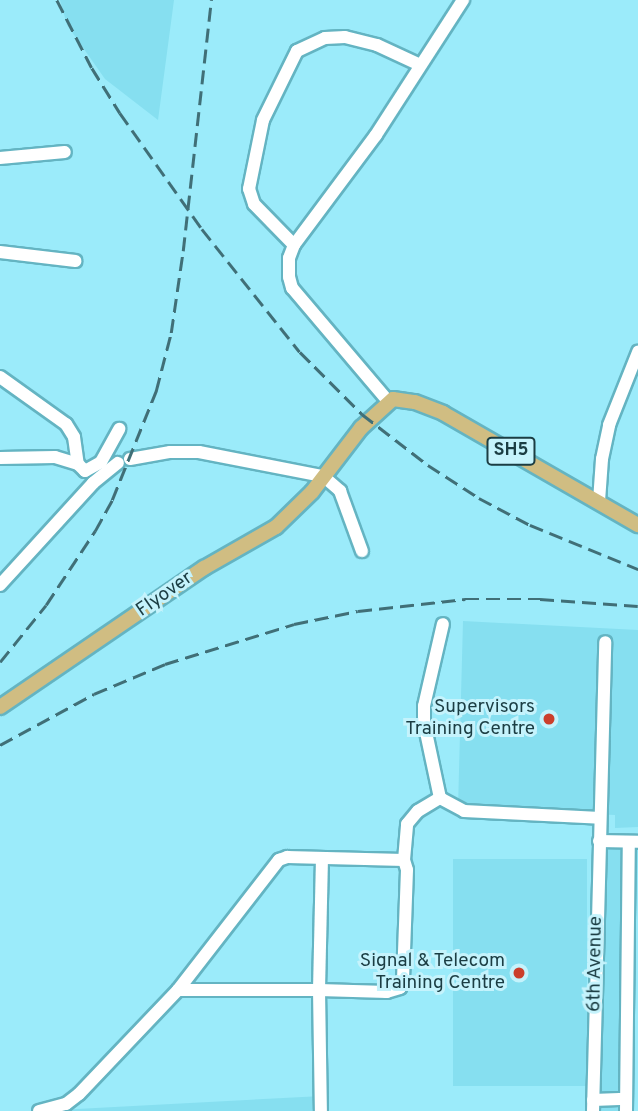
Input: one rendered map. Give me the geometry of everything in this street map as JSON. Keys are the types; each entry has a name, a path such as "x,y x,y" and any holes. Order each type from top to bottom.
{"main road":[{"name":"SH5","path":"388,401 407,400 433,408 638,524"},
{"name":"Flyover","path":"0,707 204,568 276,527 312,492 361,428 388,401"}],"street":[{"path":"388,401 292,288 288,267 294,245 376,135 456,2"},
{"path":"294,245 254,204 249,189 263,120 297,51 325,38 345,37 377,45 420,65"},
{"path":"0,158 65,152"},
{"path":"0,252 75,261"},
{"path":"599,501 602,459 609,425 638,352"},
{"path":"1,379 66,424 74,438 78,464"},
{"path":"0,458 55,457 78,464 85,471 95,467 119,429"},
{"path":"0,585 93,483 124,461 170,452 199,452 323,476 340,491 362,551"},
{"path":"440,798 424,715 443,624"},
{"name":"6th Avenue","path":"593,1105 605,642"},
{"path":"440,798 464,811 600,818"},
{"path":"178,990 387,992 400,988 403,979 407,884 404,860 405,829 411,817 440,798"},
{"path":"593,1105 626,1105 633,1013 634,842 599,841"},
{"path":"39,1111 66,1104 79,1094 178,990 279,860 288,857 404,860"},
{"path":"321,1111 319,990 322,858"}],"shaded area":[{"path":"60,0 174,0 158,120 105,79 67,25"},
{"name":"Supervisors Training Centre","path":"463,621 638,630 638,827 615,828 615,815 458,808"},
{"path":"608,849 638,850 629,1111 599,1111"},
{"name":"Signal & Telecom Training Centre","path":"453,859 587,859 587,1086 453,1086"},
{"path":"322,1096 323,1111 39,1111"}],"railway":[{"path":"57,0 92,68 120,113 202,229 300,352 362,414 428,465 479,498 530,525 638,569"},
{"path":"0,662 46,605 95,531 112,500 156,391 171,333 183,251 211,0"},
{"path":"0,745 94,694 165,664 294,624 358,611 465,599 540,599 638,606"}],"place":[{"name":"Supervisors Training Centre","path":"549,719"},
{"name":"Signal & Telecom Training Centre","path":"519,973"}]}
